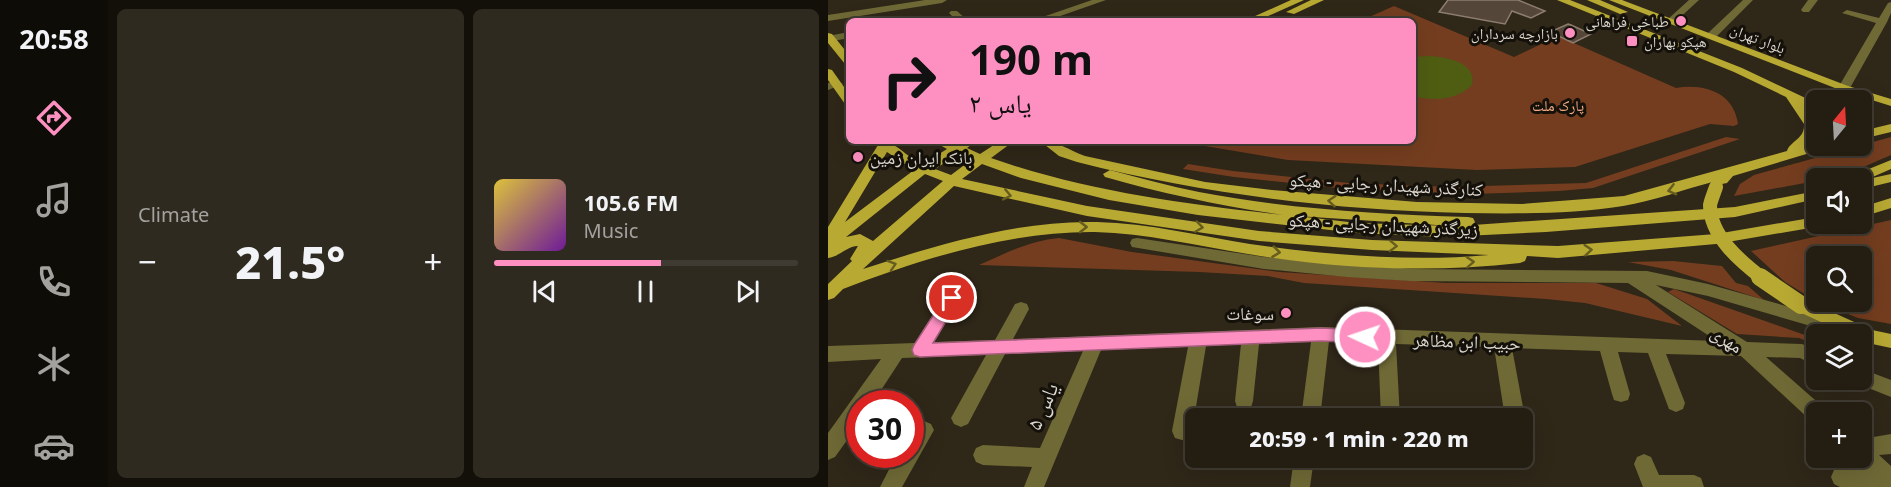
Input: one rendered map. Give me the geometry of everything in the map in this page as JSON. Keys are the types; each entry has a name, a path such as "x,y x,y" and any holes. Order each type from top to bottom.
{"main road":[{"path":"1256,18 1299,0"},
{"path":"1276,18 1319,0"},
{"path":"1562,0 1806,102"},
{"name":"بلوار تهران","path":"1592,0 1823,90"},
{"name":"بلوار تهران","path":"1614,0 1844,88 1891,103"},
{"path":"829,37 846,58"},
{"path":"828,72 832,86 846,99"},
{"path":"1789,93 1809,120 1812,131 1808,139 1789,153"},
{"path":"1872,133 1891,128"},
{"path":"828,239 882,144"},
{"name":"زیرگذر شهیدان رجایی - هپکو","path":"884,144 902,159 922,170 950,180 1042,203 1259,236 1372,245 1558,252 1716,239 1806,224"},
{"name":"زیرگذر شهیدان رجایی - هپکو","path":"945,144 1026,175 1109,195 1198,210 1357,228 1443,232 1546,227 1735,212 1806,197"},
{"path":"828,244 922,170 964,144"},
{"path":"833,290 910,214 950,180 1003,144"},
{"name":"کنارگذر شهیدان رجایی - هپکو","path":"1050,144 1064,153 1082,159 1205,186 1272,195 1417,207 1522,209 1624,201 1806,149"},
{"path":"1082,159 1100,171 1140,184 1192,197 1267,208 1372,217 1546,227"},
{"path":"1872,172 1891,164"},
{"path":"1728,173 1712,193 1710,211 1719,234 1744,264 1763,281 1801,305 1840,324"},
{"path":"1872,183 1891,178"},
{"path":"1872,209 1891,203"},
{"path":"833,290 895,263 1012,235 1063,227 1137,230 1316,257 1429,264 1495,261 1558,252"},
{"path":"828,254 853,240 860,239 867,245 833,290"},
{"path":"1872,337 1891,341"},
{"path":"1872,339 1891,346"}],"street":[{"path":"828,18 942,0"},
{"path":"1045,18 1101,0"},
{"path":"1671,21 1694,0"},
{"path":"1711,36 1748,0"},
{"path":"1806,10 1813,0"},
{"path":"1844,88 1891,5"},
{"path":"954,13 960,18"},
{"path":"1847,13 1882,22"},
{"path":"829,37 846,35"},
{"path":"1137,243 1264,263 1357,272 1492,276 1629,276 1668,281 1708,290 1823,324"},
{"name":"مهری","path":"1629,276 1746,350 1806,404"},
{"path":"920,350 952,298"},
{"path":"961,418 1021,309"},
{"path":"1311,408 1321,334"},
{"name":"حبیب ابن مظاهر","path":"828,354 1321,334 1607,346 1802,351 1806,353"},
{"path":"1244,401 1251,337"},
{"path":"1387,338 1390,408"},
{"path":"1182,431 1198,339"},
{"path":"1502,342 1513,408"},
{"name":"یاس ۵","path":"1034,487 1095,343"},
{"path":"1607,346 1621,394"},
{"path":"1655,347 1676,404"},
{"path":"870,390 897,351"},
{"path":"1872,381 1891,389"},
{"path":"828,450 846,424"},
{"path":"1872,448 1891,444"},
{"path":"983,455 1047,458"},
{"path":"1872,460 1889,478"},
{"path":"1644,464 1653,486 1694,486"},
{"path":"890,487 901,468"},
{"path":"1300,487 1303,468"},
{"path":"1841,477 1889,478"}],"green space":[{"name":"پارک ملت","path":"1394,6 1514,57 1558,36 1676,88 1697,87 1716,92 1731,105 1738,124 1734,126 1710,124 1575,167 1477,170 1288,160 1193,144 1416,144 1416,18 1367,18"},
{"path":"1726,137 1740,139 1593,188 1559,191 1473,194 1346,189 1183,169 1188,164 1349,183 1449,187 1586,183"},
{"path":"1891,137 1891,155 1860,168 1806,168 1806,183 1734,196 1740,184 1754,175 1822,156 1872,156 1872,142"},
{"path":"1891,220 1891,324 1858,318 1843,312 1872,312 1872,246 1806,246 1806,295 1785,282 1751,251 1828,234 1872,234 1872,224"},
{"path":"1059,238 1132,252 1280,272 1446,283 1596,283 1647,299 1682,326 1585,303 1546,299 1304,283 1268,276 979,265 1028,245"},
{"path":"1673,261 1722,266 1736,283 1748,286 1764,300 1671,270 1628,262"},
{"path":"1674,289 1806,335 1806,341 1799,338 1737,334 1668,292"}],"shaded area":[{"path":"1429,56 1459,62 1470,71 1472,85 1452,97 1428,99 1416,97 1416,57"}],"building":[{"path":"1448,0 1518,0 1545,11 1531,18 1512,11 1505,24 1439,12"},
{"name":"بازارچه سرداران","path":"1568,24 1591,34 1573,43 1550,32"}],"place":[{"name":"طباخی فراهانی","path":"1681,21"},
{"name":"بازارچه سرداران","path":"1570,33"},
{"name":"هپکو بهاران","path":"1632,41"},
{"name":"بانک ایران زمین","path":"858,157"},
{"name":"سوغات","path":"1286,313"}],"route":[{"path":"952,298 920,350 1321,334 1365,337"}]}
